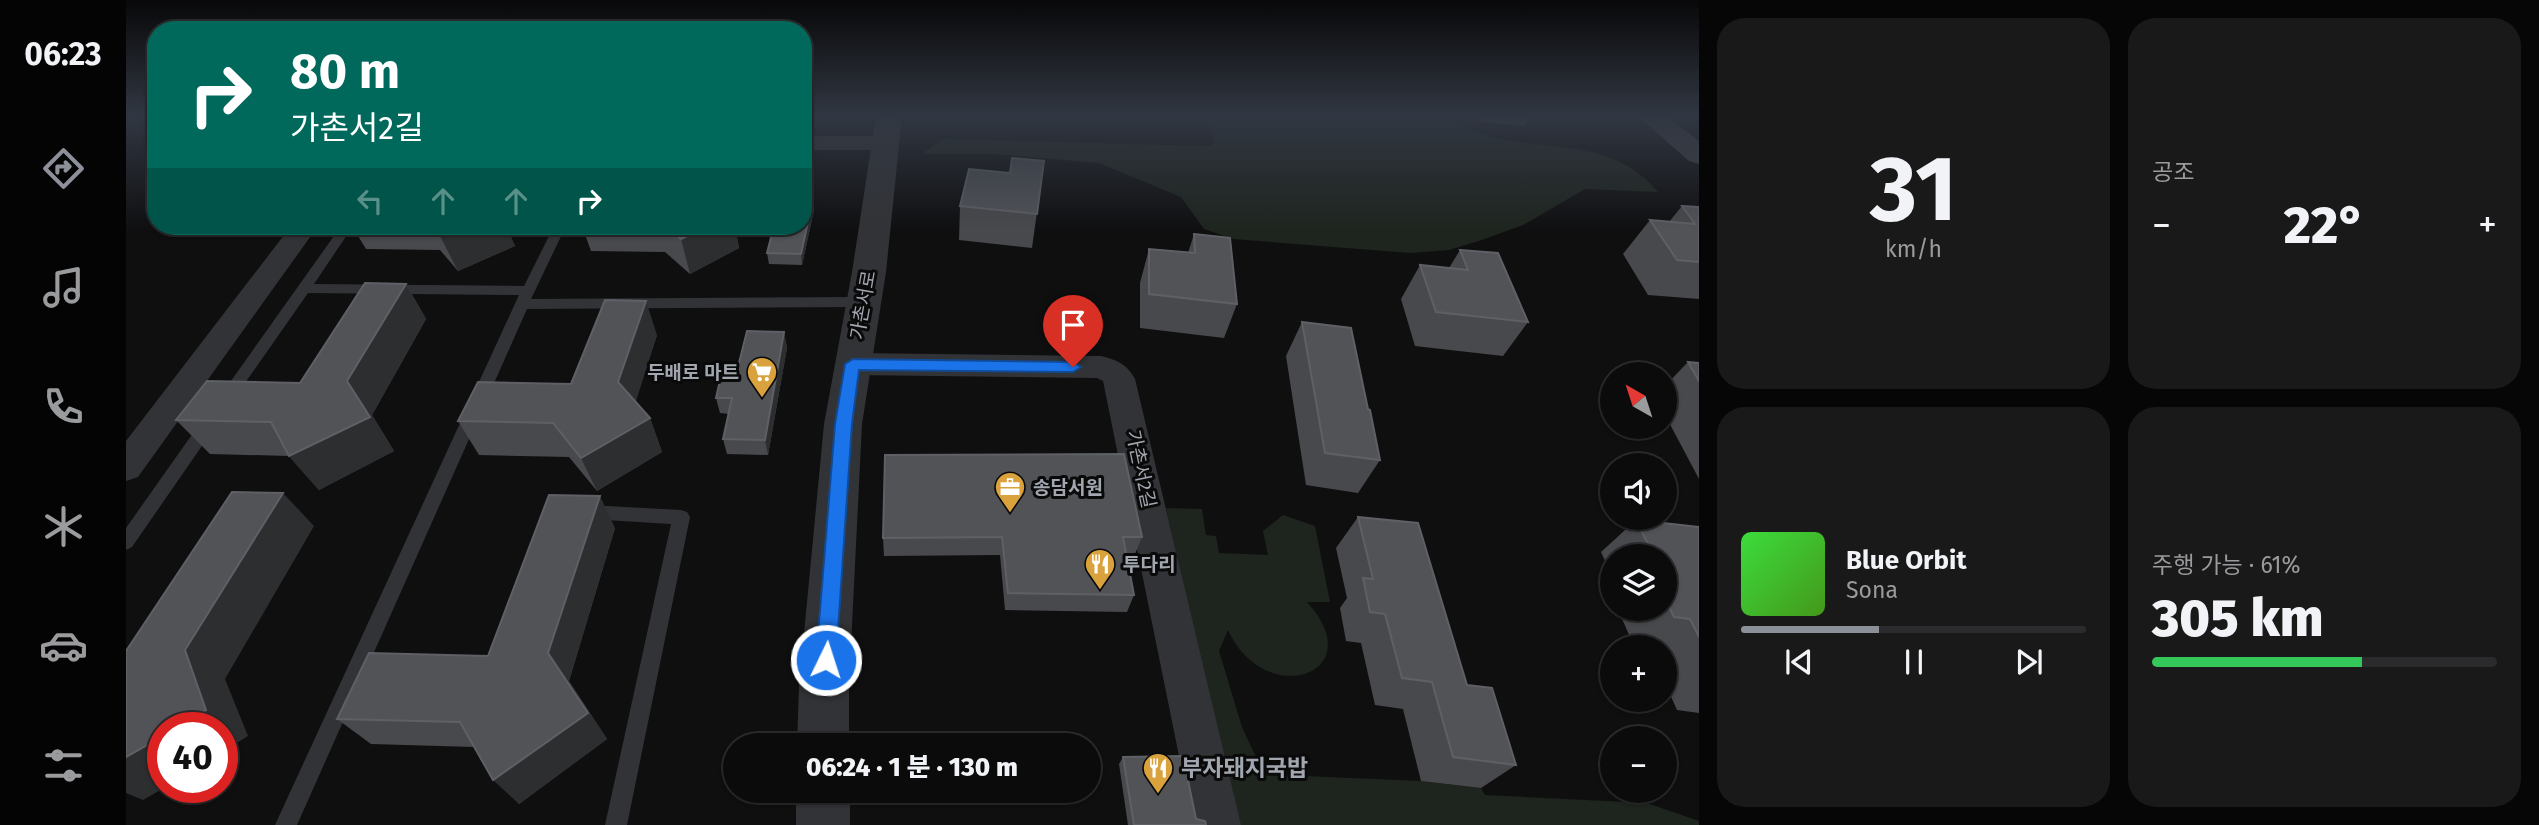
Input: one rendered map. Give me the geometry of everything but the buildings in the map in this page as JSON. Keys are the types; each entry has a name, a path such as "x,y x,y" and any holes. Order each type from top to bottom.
{"street":[{"name":"가촌서로","path":"823,733 824,686 842,438 884,154"},
{"path":"126,467 298,235"},
{"name":"가촌서2길","path":"853,364 1101,367 1114,373 1119,379 1217,825"},
{"path":"823,803 823,825"}],"lane":[{"path":"126,542 341,235"},
{"path":"286,825 556,235"},
{"path":"304,288 525,297 864,302"},
{"path":"572,512 681,517 616,825"}],"shaded area":[{"path":"999,154 1598,154 1611,158 1636,171 1658,192 1585,189 1523,225 1482,240 1449,250 1410,253 1233,239 1204,229 1181,197 1099,163"},
{"path":"1166,508 1202,509 1206,535 1216,536 1219,553 1268,555 1263,531 1283,515 1315,526 1330,602 1307,602 1324,627 1328,648 1321,664 1306,673 1287,676 1265,670 1245,655 1228,630 1219,651 1242,727 1255,755 1280,775 1421,781 1481,788 1485,795 1600,801 1600,803 1647,803 1699,821 1699,825 1238,825"}],"place":[{"name":"두배로 마트","path":"762,399"},
{"name":"송담서원","path":"1010,514"},
{"name":"투다리","path":"1100,591"},
{"name":"부자돼지국밥","path":"1158,795"}],"route":[{"path":"826,660 844,424 853,364 1073,367"}]}
